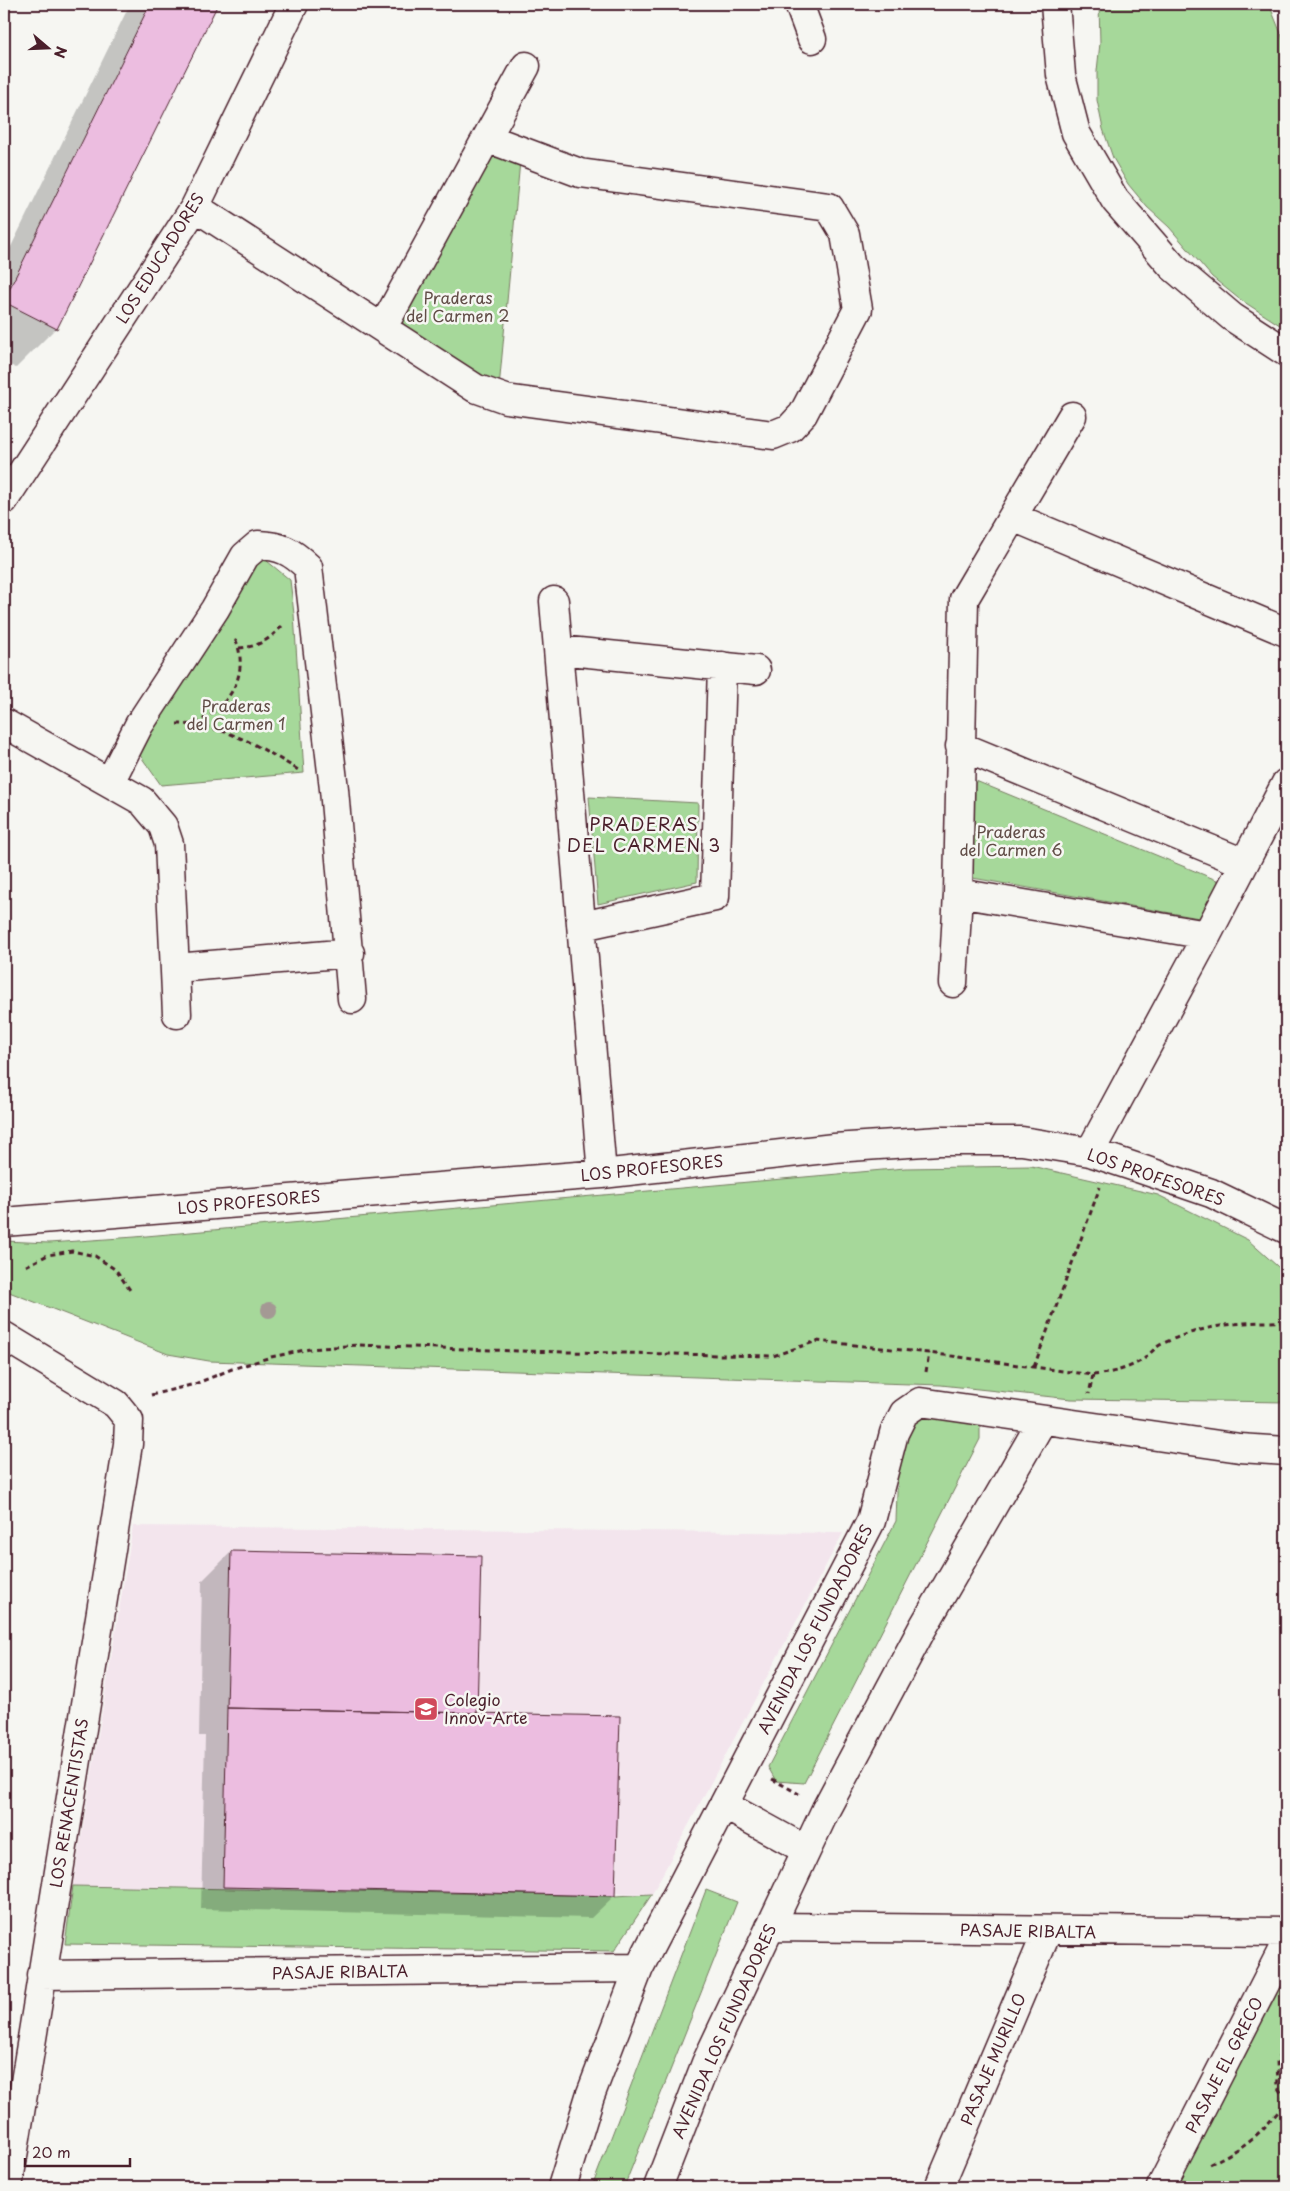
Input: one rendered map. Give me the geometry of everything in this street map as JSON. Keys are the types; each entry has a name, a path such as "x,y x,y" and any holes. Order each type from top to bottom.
{"street":[{"name":"LOS EDUCADORES","path":"4,500 195,206 294,4"},
{"path":"798,4 812,39"},
{"path":"1055,4 1061,75 1076,133 1115,200 1173,268 1232,317 1286,352"},
{"path":"383,327 526,66"},
{"path":"195,206 475,388 506,399 773,435 790,428 803,414 858,309 845,234 830,207 580,173 487,138"},
{"path":"953,983 958,893 964,599 1072,416"},
{"path":"1012,518 1286,632"},
{"path":"110,782 139,725 215,609 244,556 258,544 277,545 295,555 308,567 334,789 350,953 352,999"},
{"path":"554,601 602,1174"},
{"path":"559,650 756,670"},
{"path":"582,926 715,897 722,666"},
{"path":"4,723 142,801 163,826 169,844 177,1014"},
{"path":"960,746 1244,863"},
{"path":"1100,1156 1207,935 1286,783"},
{"path":"958,893 1207,935"},
{"path":"176,968 350,953"},
{"name":"LOS PROFESORES","path":"4,1222 602,1174 834,1148 939,1141 1022,1141 1100,1156 1211,1193 1286,1229"},
{"path":"4,1336 123,1412"},
{"name":"AVENIDA LOS FUNDADORES","path":"562,2187 590,2096 639,1968 872,1521 894,1433 904,1413 920,1402 1082,1427 1240,1448 1286,1451"},
{"name":"LOS RENACENTISTAS","path":"8,2187 128,1444 123,1412"},
{"name":"AVENIDA LOS FUNDADORES","path":"658,2187 706,2063 826,1809 922,1629 1042,1421"},
{"path":"724,1805 806,1850"},
{"name":"PASAJE RIBALTA","path":"770,1927 1047,1932 1286,1932"},
{"name":"PASAJE MURILLO","path":"939,2187 1047,1932"},
{"name":"PASAJE EL GRECO","path":"1161,2187 1286,1943"},
{"name":"PASAJE RIBALTA","path":"41,1975 639,1968"}],"path":[{"path":"239,648 253,648 266,642 294,614 312,604"},
{"path":"195,724 212,715 225,703 235,687 240,668 239,648 233,632 215,609"},
{"path":"139,725 195,724 250,741 334,789"},
{"path":"1034,1368 1100,1156"},
{"path":"26,1266 48,1255 72,1251 95,1256 116,1270 130,1290"},
{"path":"123,1412 232,1369 310,1349 358,1345 518,1351 773,1356 817,1341 929,1353 1093,1375 1110,1374 1126,1368 1145,1358 1160,1345 1190,1333 1221,1325 1286,1322"},
{"path":"1082,1427 1093,1375"},
{"path":"745,1764 826,1809"},
{"path":"1204,2167 1237,2152 1265,2129 1286,2101 1278,2088 1277,2060 1286,2046"}],"shaded area":[{"name":"Colegio Innov-Arte","path":"133,1526 843,1533 652,1894 73,1886"}],"green space":[{"path":"1099,4 1269,4 1286,46 1286,329 1238,298 1212,277 1169,227 1147,207 1128,184 1113,158 1103,129 1097,100 1097,71 1100,43"},
{"name":"Praderas del Carmen 2","path":"490,148 520,161 499,388 394,325"},
{"name":"Praderas del Carmen 1","path":"261,556 290,580 294,614 304,773 161,785 137,751"},
{"name":"Praderas del Carmen 6","path":"971,779 1219,881 1199,918 967,877"},
{"name":"PRADERAS DEL CARMEN 3","path":"589,797 698,803 697,882 598,904"},
{"path":"1031,1166 1158,1195 1248,1240 1286,1274 1286,1402 1071,1399 941,1385 209,1361 168,1354 4,1290 4,1241 49,1243 135,1237 905,1168"},
{"path":"909,1408 980,1419 980,1439 804,1783 776,1781 768,1767 896,1521 899,1436"},
{"path":"73,1886 615,1896 652,1894 614,1951 65,1944"},
{"path":"706,1890 737,1902 624,2187 592,2187"},
{"path":"1286,1964 1286,2187 1183,2187 1169,2175"}],"building":[{"path":"150,4 218,4 57,329 4,302 4,300"},
{"path":"231,1551 481,1556 477,1713 227,1708"},
{"path":"227,1708 620,1716 615,1896 223,1887"}],"place":[{"name":"Colegio Innov-Arte","path":"426,1709"}],"district":[{"name":"PRADERAS DEL CARMEN 3","path":"644,835"}]}
